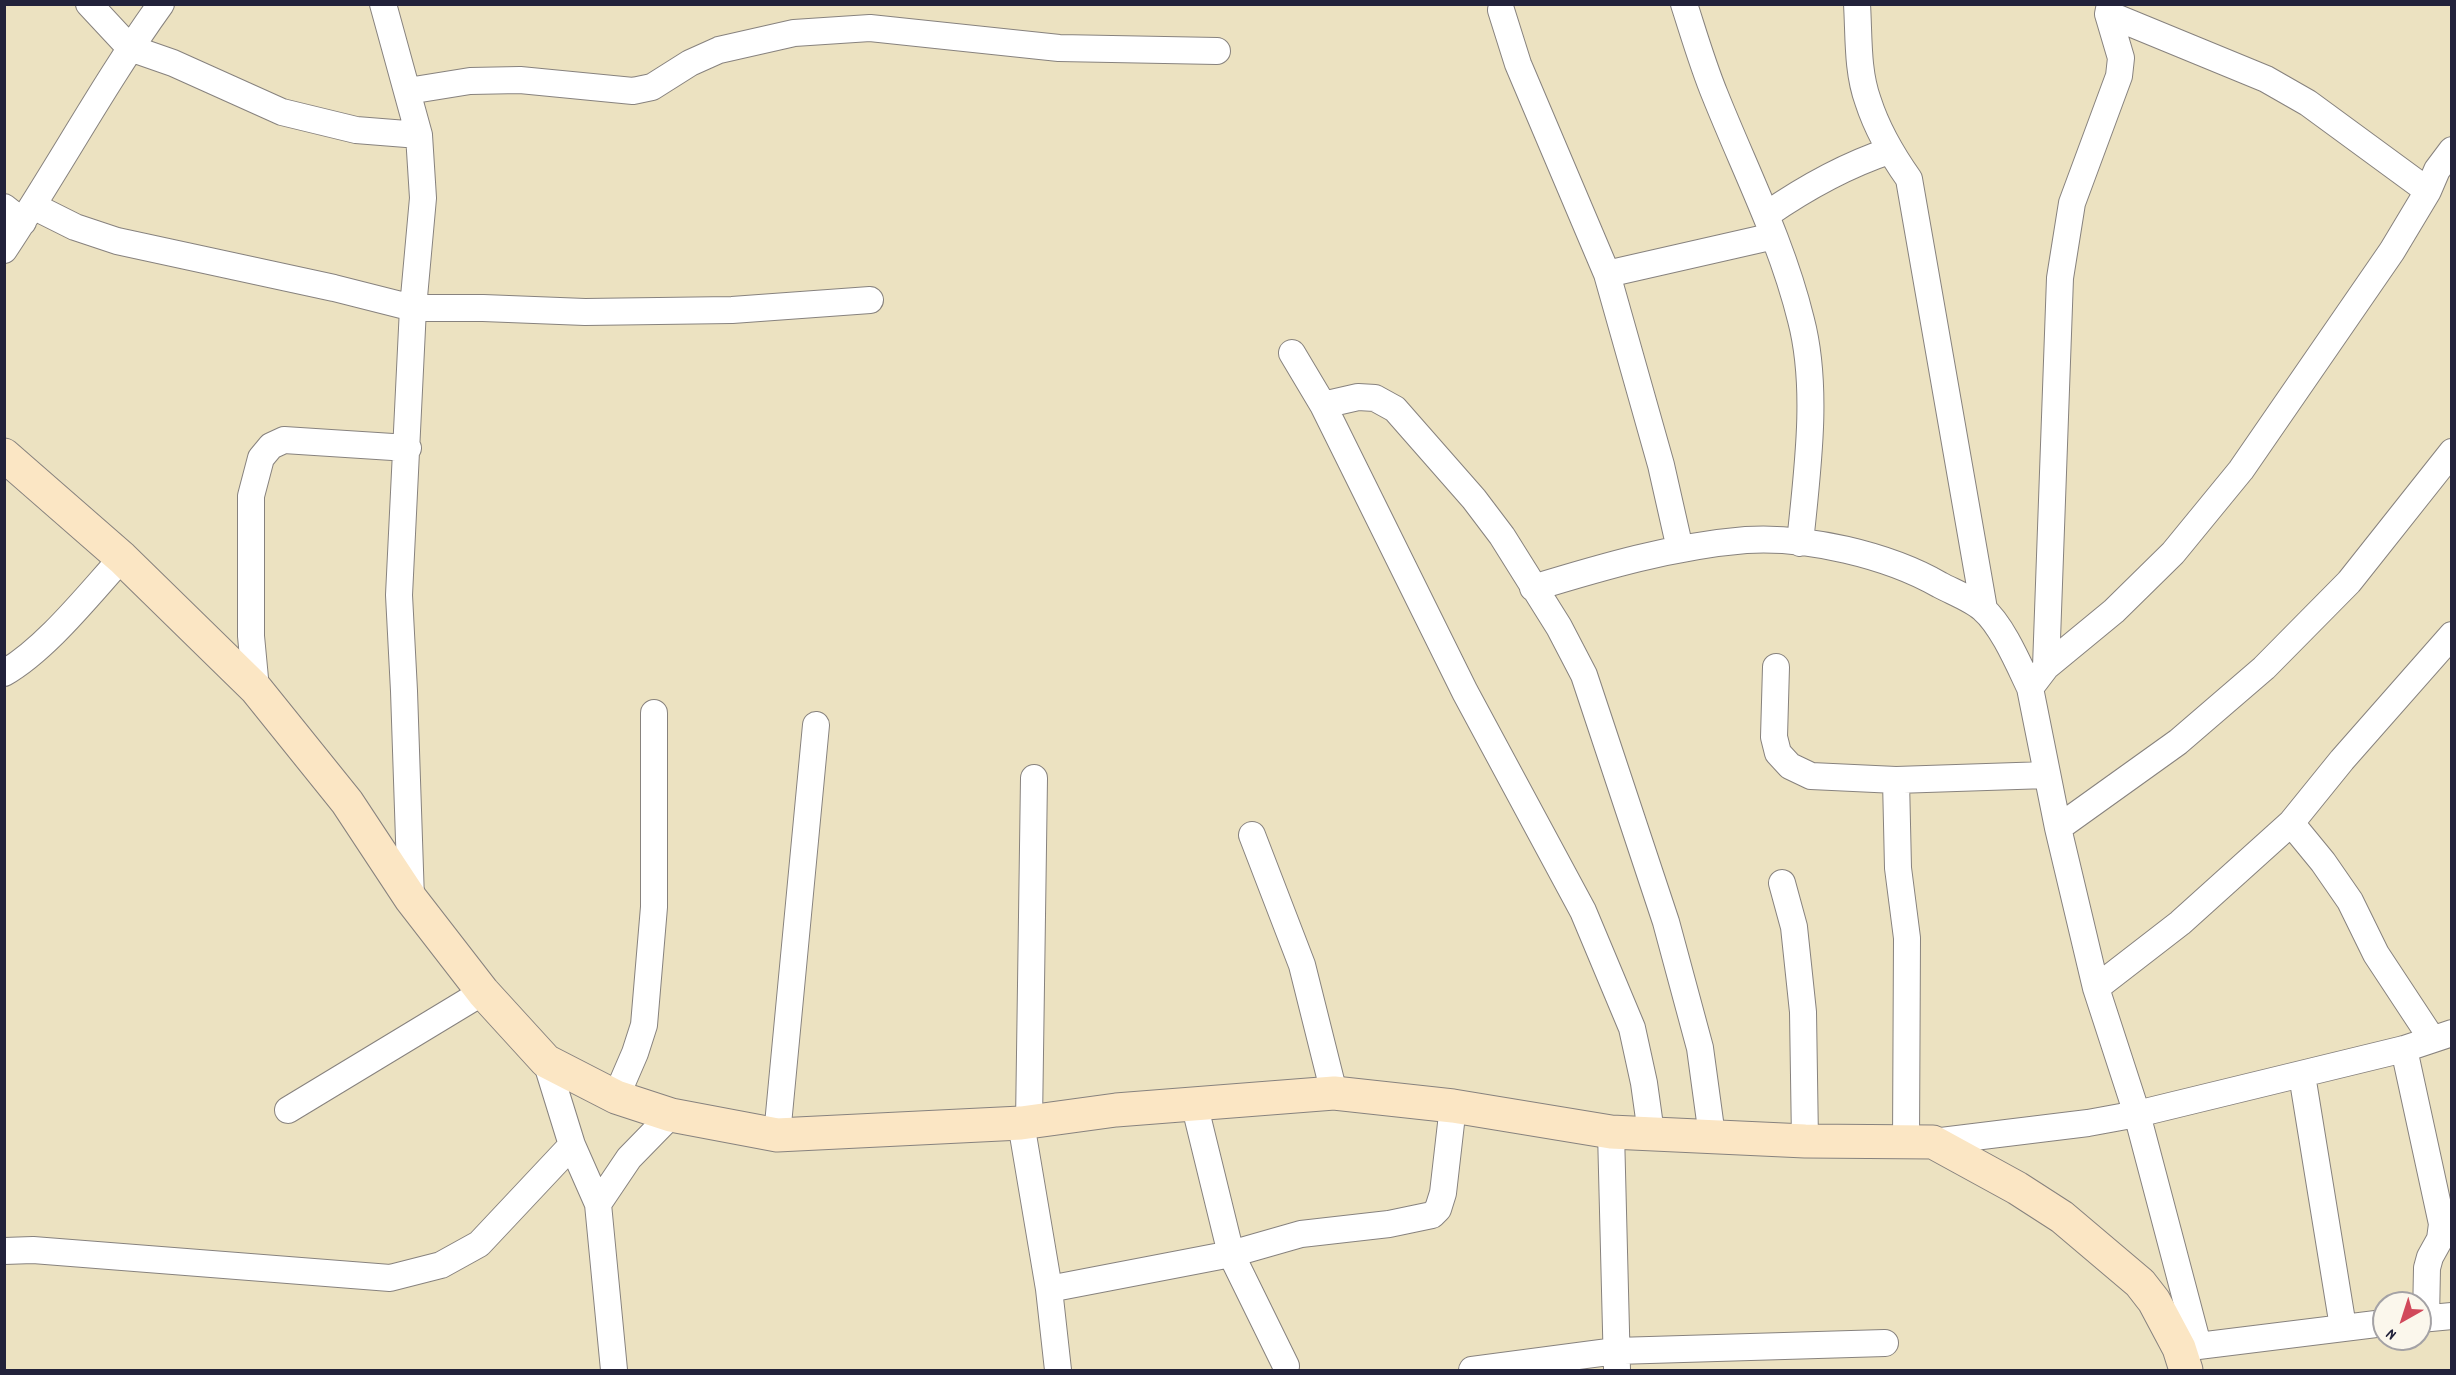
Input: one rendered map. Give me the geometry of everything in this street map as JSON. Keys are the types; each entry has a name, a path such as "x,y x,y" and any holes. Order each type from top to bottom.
{"street":[{"path":"89,4 130,48 173,63 282,112 356,130 419,135"},
{"path":"4,250 20,212 161,4"},
{"path":"383,4 419,135 423,198 413,308 408,448 399,595 411,899"},
{"path":"1684,4 1714,93 1770,226 1802,321 1809,378 1810,444 1800,543"},
{"path":"1857,4 1861,64 1867,100 1889,151 1909,179 1984,609 2009,645 2030,688 2058,828 2096,988 2137,1114 2187,1355"},
{"path":"2109,9 2266,80 2308,104 2428,191"},
{"path":"2046,667 2060,278 2072,203 2119,76 2121,58 2109,9"},
{"path":"1501,10 1518,64 1607,274 1660,465 1680,549"},
{"path":"408,91 470,81 520,80 633,91 652,87 690,63 719,50 794,33 851,28 870,28 1059,48 1217,51"},
{"path":"2030,688 2046,667 2114,611 2173,553 2241,470 2392,251 2428,191 2437,170 2451,150"},
{"path":"1607,274 1770,226 1798,192 1827,176 1889,151"},
{"path":"20,212 75,226 126,243 324,285 413,308 585,312 732,310 870,300"},
{"path":"1292,353 1323,405 1465,692 1583,911 1632,1028 1644,1083 1651,1133"},
{"path":"1323,405 1358,397 1375,398 1395,409 1481,508 1502,536 1559,627 1584,675 1666,922 1701,1048 1713,1136"},
{"path":"256,689 251,636 250,526 251,496 261,458 271,446 284,440 408,448"},
{"path":"2058,828 2178,742 2264,668 2349,582 2451,452"},
{"path":"4,455 122,558 256,689 347,802 411,899 483,992 546,1061 616,1097 671,1115 777,1135 1025,1123 1116,1110 1334,1093 1453,1106 1611,1132 1805,1141 1920,1143 2137,1114 2404,1049 2442,1036 2376,954 2350,901 2323,862 2291,823"},
{"path":"1533,588 1680,549 1748,540 1800,543 1873,556 1924,576 1984,609"},
{"path":"4,673 15,667 48,637 122,558"},
{"path":"2096,988 2180,923 2291,823 2451,634"},
{"path":"1776,667 1774,737 1778,753 1790,766 1811,776 1896,780 2047,775"},
{"path":"616,1097 644,1025 654,907 654,713"},
{"path":"777,1135 816,725"},
{"path":"1034,778 1025,1123 1049,1289 1058,1371"},
{"path":"1896,780 1898,868 1907,938 1920,1143"},
{"path":"1252,835 1302,964 1334,1093"},
{"path":"1782,883 1794,927 1803,1012 1805,1141"},
{"path":"288,1110 483,992"},
{"path":"2404,1049 2442,1224 2440,1239 2427,1268 2425,1291"},
{"path":"546,1061 572,1145 598,1204 614,1371"},
{"path":"2302,1075 2343,1327"},
{"path":"1194,1103 1231,1254 1286,1366"},
{"path":"1049,1289 1231,1254 1301,1234 1389,1224 1432,1215 1438,1209 1443,1193 1453,1106"},
{"path":"598,1204 629,1158 671,1115"},
{"path":"1611,1132 1617,1361"},
{"path":"1920,1143 2017,1188 2062,1216 2140,1283 2154,1301 2187,1355"},
{"path":"4,1251 33,1250 390,1278 441,1265 479,1244 572,1145"},
{"path":"2432,1318 2451,1316"},
{"path":"2187,1355 2343,1327 2372,1324"},
{"path":"1472,1371 1617,1361 1716,1359 1885,1342"}]}
